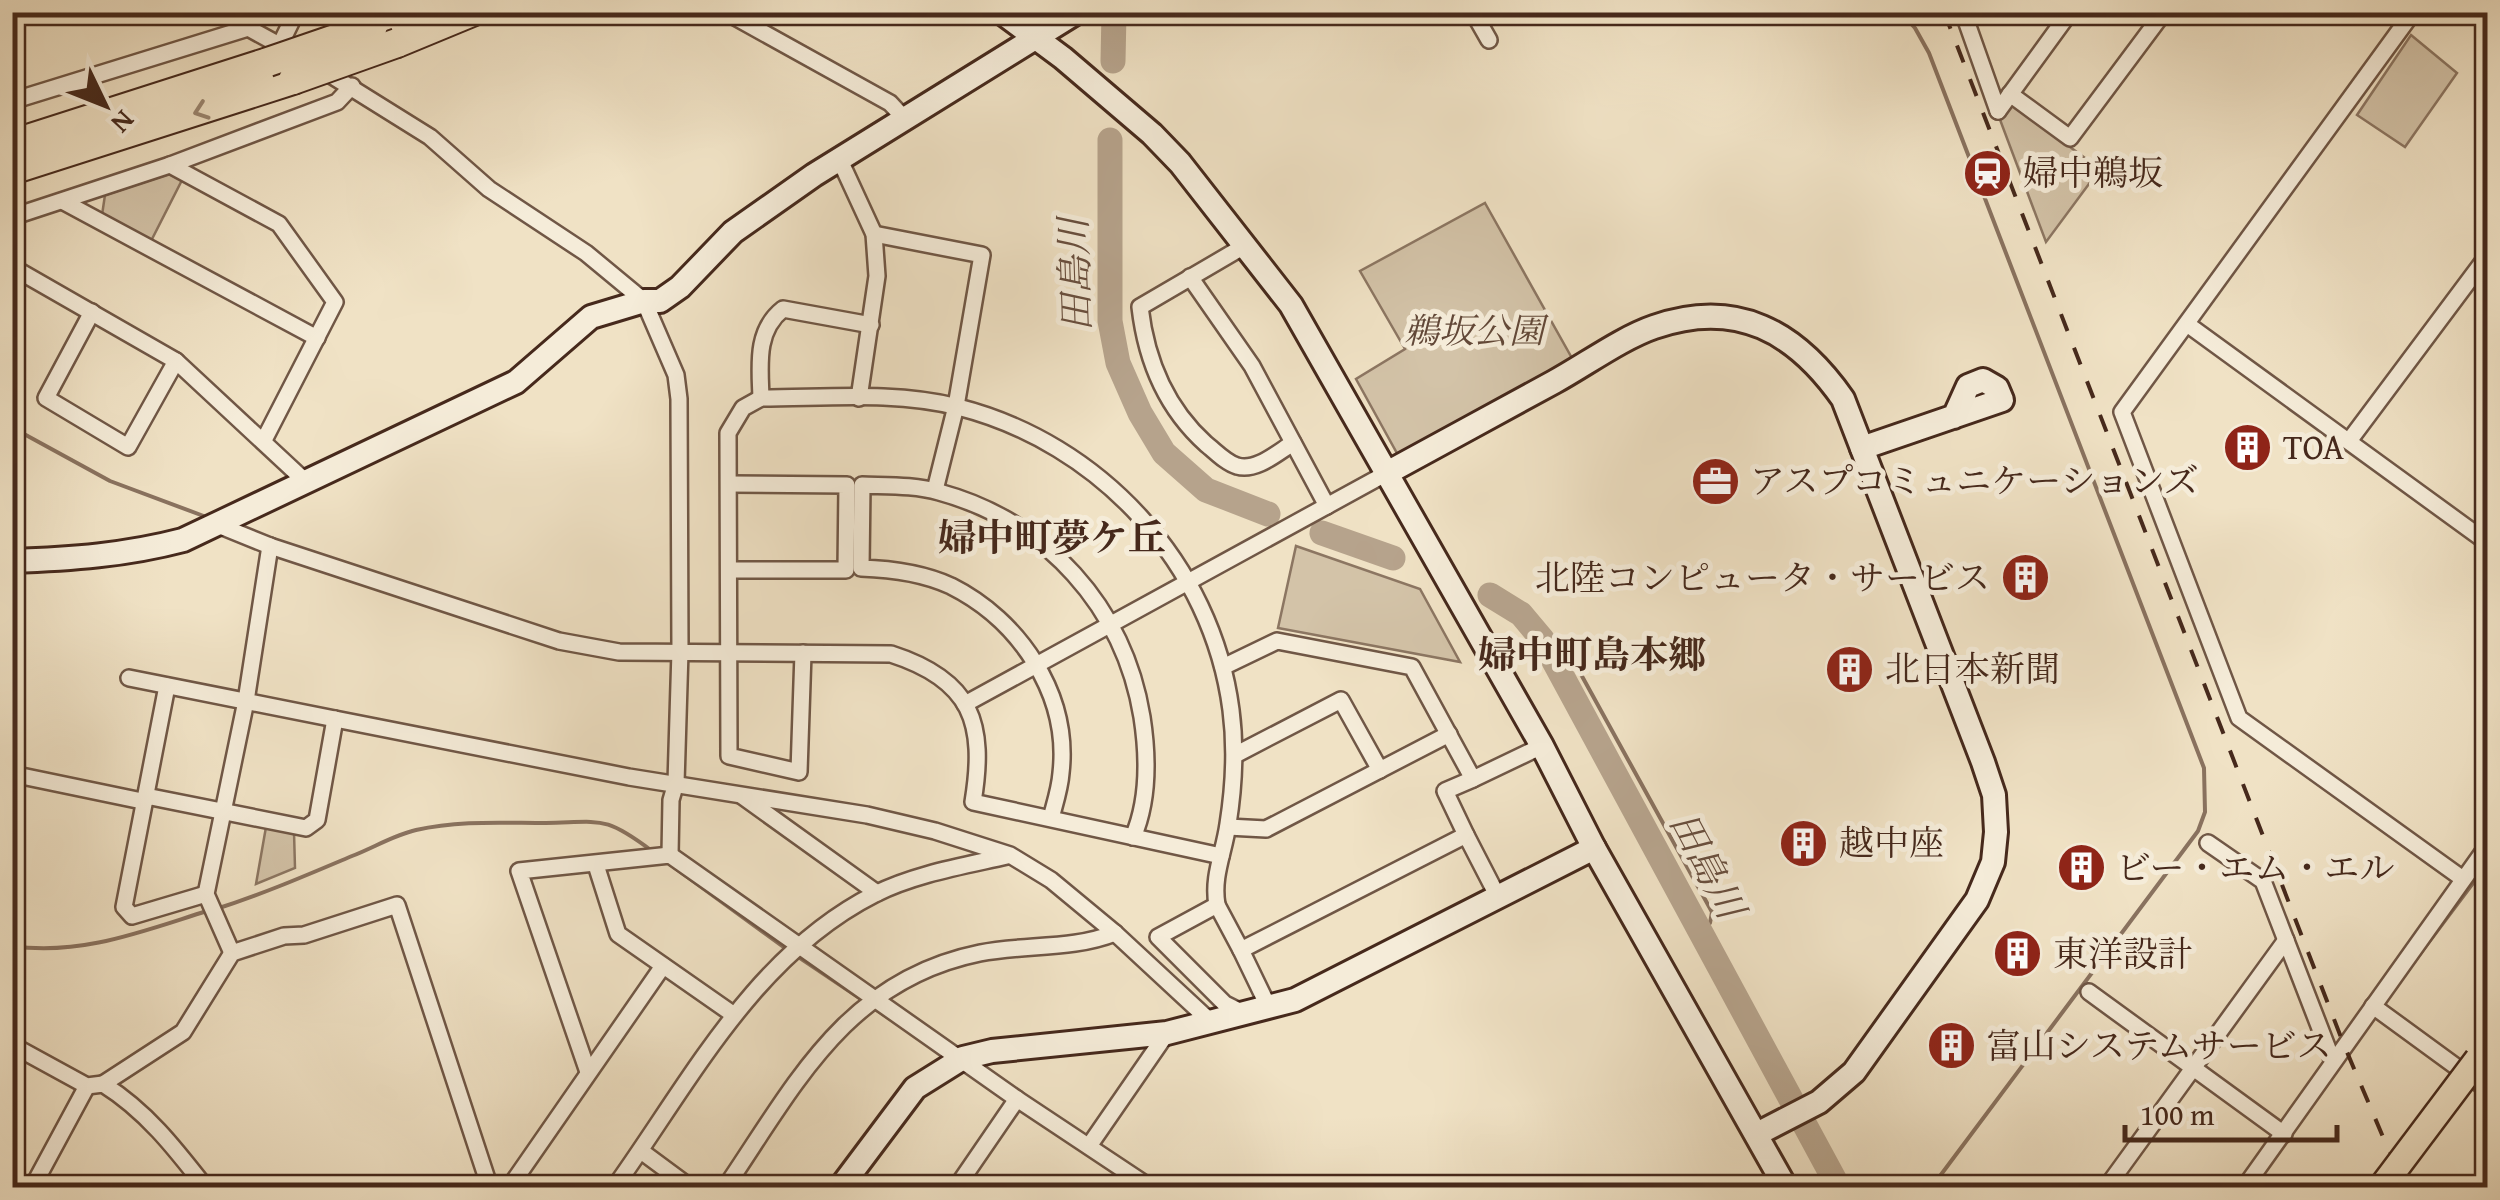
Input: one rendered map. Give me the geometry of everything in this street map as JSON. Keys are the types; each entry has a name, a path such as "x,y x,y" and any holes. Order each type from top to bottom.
{"highway":[{"path":"12,144 406,12"},
{"path":"12,170 293,80 472,12"}],"main road":[{"path":"2381,1188 2483,1066"},
{"path":"2401,1188 2483,1066"}],"street":[{"path":"219,12 248,28 274,54 352,86 430,137 489,189 586,252 644,301 676,376 679,399 680,651 670,856"},
{"path":"274,54 296,12"},
{"path":"726,12 890,103 904,118"},
{"path":"1001,12 1036,36 1152,134 1291,305 1542,746 1594,848 1786,1188"},
{"path":"12,560 83,558 140,551 183,540 516,382 590,318 644,301 660,301 680,287 733,232 904,118 1077,12"},
{"path":"1473,12 1489,40"},
{"path":"1964,12 1998,111 2070,12"},
{"path":"2010,94 2070,138 2164,12"},
{"path":"2413,12 2122,412 2238,718 2463,878"},
{"path":"12,100 248,28"},
{"path":"12,216 170,166 337,102 352,86"},
{"path":"836,162 844,170 874,234 877,276 859,398"},
{"path":"170,166 280,224 335,302 264,440"},
{"path":"64,202 317,338"},
{"path":"874,234 982,256 956,406 935,490"},
{"path":"1246,245 1140,307 1144,336 1160,384 1178,414 1208,446 1239,467 1256,465 1293,444"},
{"path":"2349,441 2488,256"},
{"path":"12,267 176,362 305,481"},
{"path":"1190,277 1252,366 1327,506"},
{"path":"761,398 759,352 771,318 783,309 871,325"},
{"path":"92,312 46,398 128,447 176,362"},
{"path":"966,704 1653,327 1705,317 1742,320 1789,339 1820,366 1844,399 1984,762 1994,795 1996,832 1993,862 1977,900 1854,1072 1837,1090 1757,1134"},
{"path":"2187,324 2488,543"},
{"path":"803,653 799,772 729,756 728,433 743,408 761,398 905,399 956,406 1034,435 1069,454 1148,524 1188,584 1210,628 1224,667 1235,755 1228,827 1214,884 1217,905 1270,1008"},
{"path":"1862,448 1954,418"},
{"path":"730,484 847,485 846,570 730,570"},
{"path":"1051,818 1062,771 1060,731 1052,696 1038,666 1004,623 948,584 896,570 861,568 862,485 935,490 1008,520 1062,560 1089,590 1112,626 1138,690 1144,730 1144,797 1133,837"},
{"path":"218,525 270,546 559,641 619,652 892,654 926,665 951,685 966,704 978,746 973,802 1220,856"},
{"path":"232,952 206,894 246,700 270,546"},
{"path":"1224,667 1278,640 1412,666 1473,778"},
{"path":"129,678 629,777 867,814 935,830 1010,855 1051,880 1115,933 1210,1022"},
{"path":"167,686 124,907 132,916 206,894"},
{"path":"1235,755 1341,700 1380,770"},
{"path":"12,774 142,801 150,797 306,828 317,820 335,719"},
{"path":"1228,827 1266,829 1449,734"},
{"path":"1498,897 1445,791 1542,746"},
{"path":"740,794 877,893"},
{"path":"1241,950 1466,835"},
{"path":"2208,843 2263,880 2333,1062"},
{"path":"2244,1188 2488,845"},
{"path":"840,1188 914,1088 963,1058 1167,1033 1295,1000 1594,848"},
{"path":"614,1188 734,1015 799,944 877,893 943,870 1010,855"},
{"path":"588,1072 519,871 670,856 1150,1188"},
{"path":"596,865 618,934 734,1015"},
{"path":"32,1188 95,1085 183,1032 232,952 284,936 304,935 397,905 490,1188"},
{"path":"1140,956 1158,937 1217,905"},
{"path":"725,1188 813,1058 850,1016 874,997 916,975 978,954 1095,941 1115,933"},
{"path":"1158,937 1225,1004 1244,1014"},
{"path":"2106,1188 2286,940"},
{"path":"510,1188 663,966"},
{"path":"2089,992 2284,1134"},
{"path":"2373,1006 2488,1090"},
{"path":"1089,1146 1167,1033"},
{"path":"12,1045 129,1100 160,1129 206,1188"},
{"path":"956,1188 1018,1099"},
{"path":"640,1151 691,1188"}],"green space":[{"path":"2411,35 2457,73 2405,147 2357,115"},
{"path":"2010,103 2100,169 2046,242 1999,117"},
{"path":"169,174 182,180 151,241 102,215 105,195"},
{"name":"鵜坂公園","path":"1485,203 1573,360 1398,455 1356,379 1405,349 1360,271"},
{"path":"1296,546 1420,589 1460,662 1278,628"},
{"path":"266,827 294,832 295,868 256,884"}],"waterway":[{"path":"1900,12 1915,28 1929,53 2204,768 2205,812 2198,831 1931,1188"},
{"name":"田島川","path":"1113,61 1114,13"},
{"name":"田島川","path":"1110,140 1110,321 1118,363 1140,413 1164,453 1206,490 1268,514"},
{"path":"12,424 110,481 209,518"},
{"name":"田島川","path":"1322,533 1393,558"},
{"name":"田島川","path":"1490,595 1521,614 1542,639 1839,1188"},
{"path":"1546,645 1563,642 1712,912 1710,923 1700,929"},
{"path":"216,909 400,835 432,827 602,823 623,831 652,851"},
{"path":"664,860 789,951"},
{"path":"2404,975 2488,863"},
{"path":"12,946 87,945 207,911"},
{"path":"797,956 864,1001"},
{"path":"872,1007 889,1018"},
{"path":"1095,1159 1136,1188"}],"railway":[{"path":"1944,12 2344,1045 2409,1188"}],"place":[{"name":"婦中鵜坂","path":"1988,173"},
{"name":"TOA","path":"2248,447"},
{"name":"アスプコミュニケーションズ","path":"1715,481"},
{"name":"北陸コンピュータ・サービス","path":"2025,578"},
{"name":"北日本新聞","path":"1850,669"},
{"name":"越中座","path":"1804,843"},
{"name":"ビー・エム・エル","path":"2081,868"},
{"name":"東洋設計","path":"2018,954"},
{"name":"富山システムサービス","path":"1951,1046"}],"district":[{"name":"婦中町夢ケ丘","path":"1052,538"},
{"name":"婦中町島本郷","path":"1592,655"}]}
